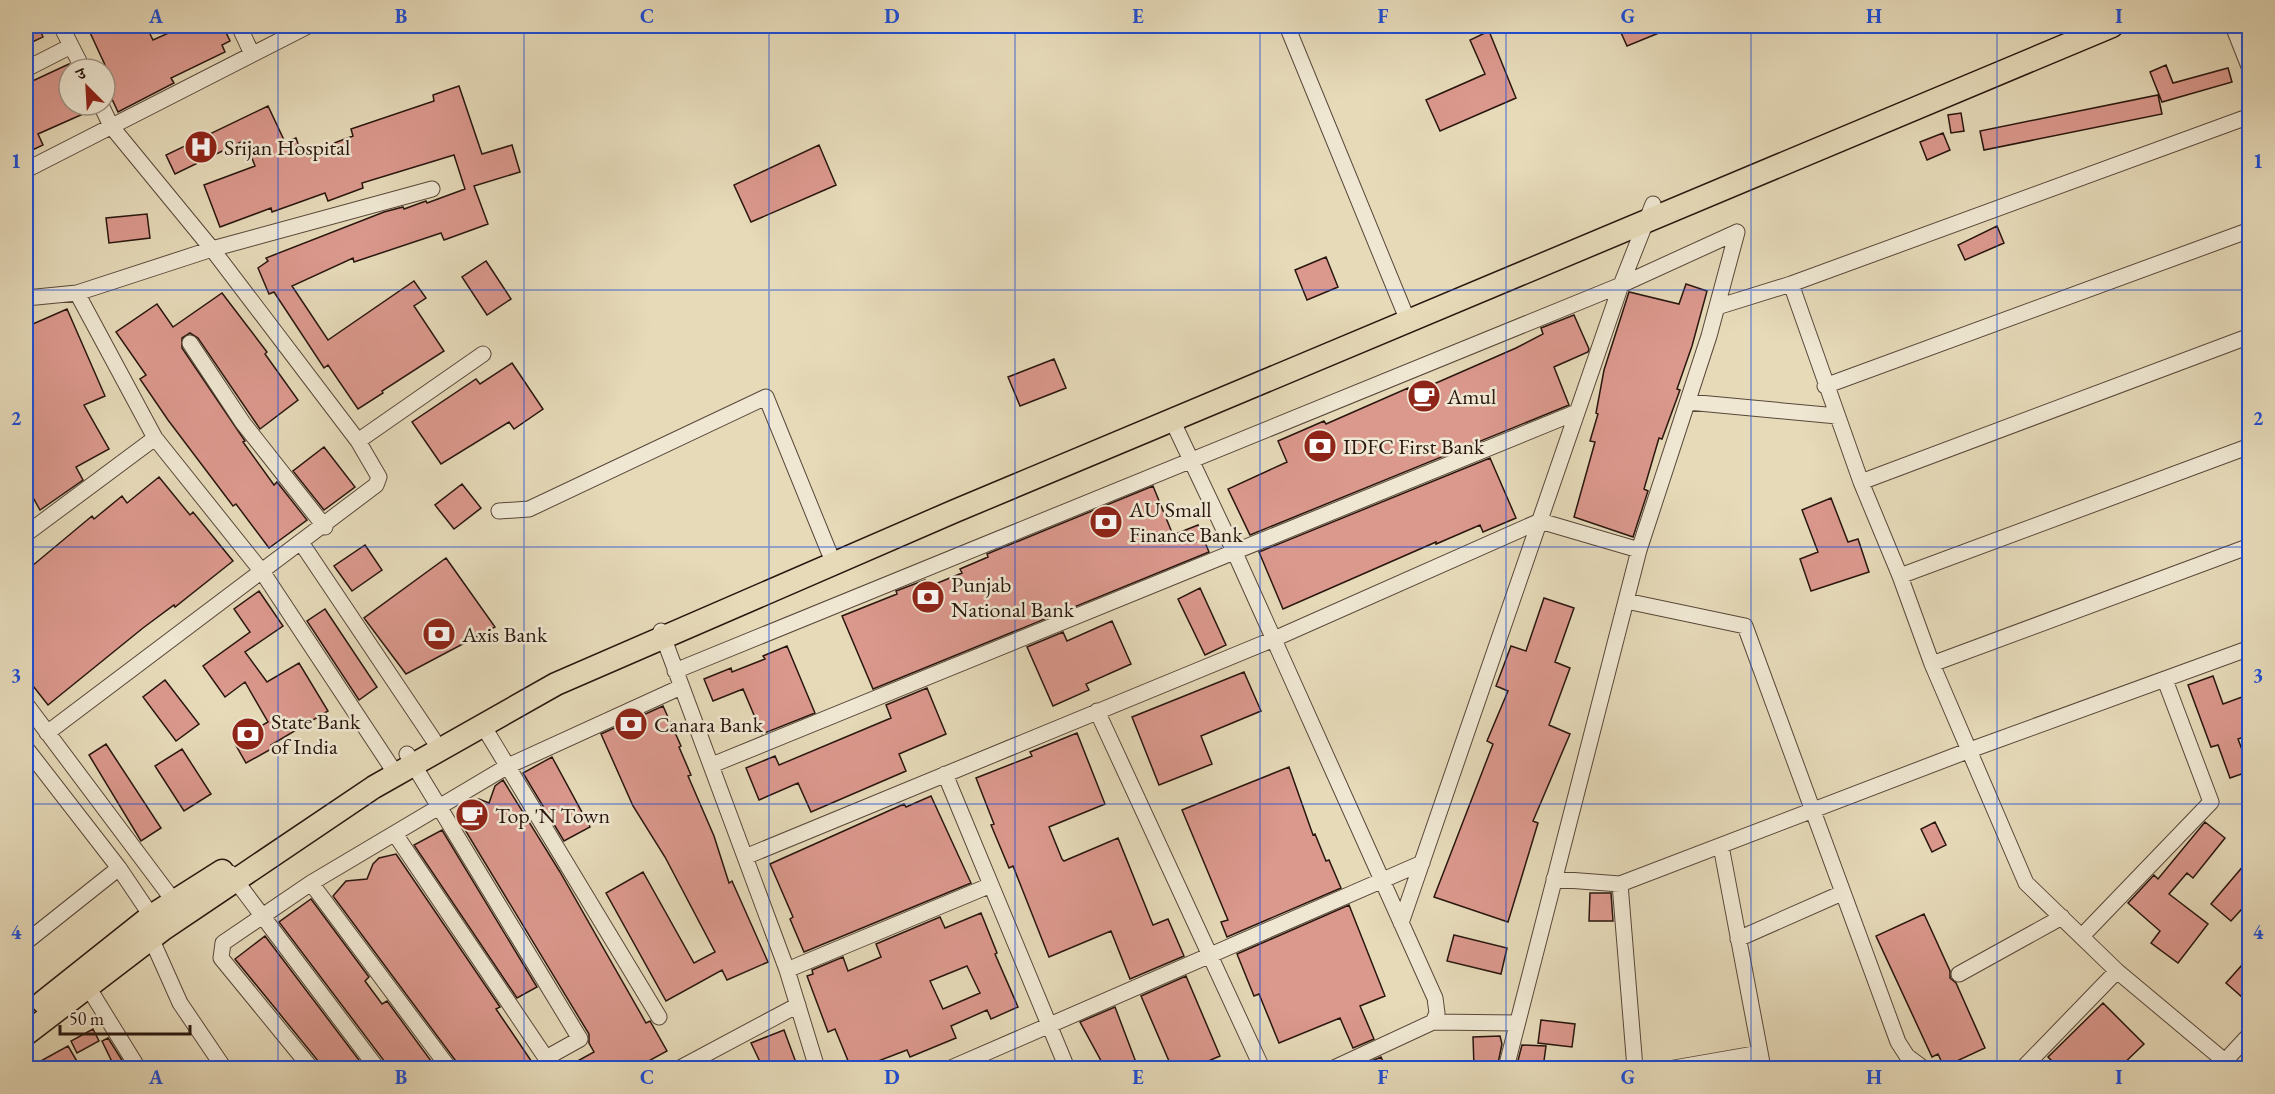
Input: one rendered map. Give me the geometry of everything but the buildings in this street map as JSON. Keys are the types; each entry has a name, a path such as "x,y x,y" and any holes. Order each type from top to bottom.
{"main road":[{"path":"26,1034 88,987 179,908 402,764 433,739 544,677 662,632 1172,420 1406,317 2085,26"},
{"path":"1651,212 2112,26"},
{"path":"402,764 483,724 556,684 829,552 1406,317"},
{"path":"26,1016 155,928"}],"street":[{"path":"61,26 77,57"},
{"path":"239,26 252,54"},
{"path":"26,170 308,26"},
{"path":"1287,26 1406,317"},
{"path":"2233,26 2250,69"},
{"path":"26,69 71,46"},
{"path":"1717,307 1791,284 2250,116"},
{"path":"47,733 325,527 376,485 379,477 358,441 212,249 111,126 106,117"},
{"path":"26,298 77,293 212,249 432,189"},
{"path":"1401,923 1621,285 1651,212"},
{"path":"1826,386 2250,230"},
{"path":"675,671 1621,285 1737,232 1688,402 1639,550 1506,1068"},
{"path":"1791,284 1836,416 1900,576 1932,664 2026,883 2117,970 2229,1065 2250,1034"},
{"path":"77,293 155,438 263,573 402,764 441,806 580,1039 546,1058 395,834"},
{"path":"1861,482 2250,336"},
{"path":"190,343 243,423 325,527"},
{"path":"358,441 483,354"},
{"path":"499,511 529,509 766,397 829,552"},
{"path":"1688,402 1836,416"},
{"path":"712,765 1577,412"},
{"path":"1172,420 1235,553 1435,998 1437,1013 1433,1022"},
{"path":"28,526 155,438"},
{"path":"1900,576 2250,446"},
{"path":"745,857 1274,639 1540,521 1639,550"},
{"path":"302,544 433,739"},
{"path":"1932,664 2250,546"},
{"path":"1626,602 1745,626 1898,1041 1907,1056 1923,1068"},
{"path":"662,632 787,970 817,1068"},
{"path":"1554,879 1620,884 1970,750 2250,648"},
{"path":"2082,936 2211,802 2165,680"},
{"path":"311,1068 221,958 220,950 223,943 311,883 508,766 681,687"},
{"path":"26,704 179,908"},
{"path":"1097,711 1262,1068"},
{"path":"483,724 659,1017"},
{"path":"26,748 119,868 155,928 180,1003 224,1068"},
{"path":"945,774 1067,1068"},
{"path":"1721,846 1763,1068"},
{"path":"951,1068 1422,863"},
{"path":"26,942 119,868"},
{"path":"231,874 377,1068"},
{"path":"311,883 449,1068"},
{"path":"1620,884 1635,1068"},
{"path":"787,970 991,885"},
{"path":"1738,939 1842,893"},
{"path":"1959,974 2062,917"},
{"path":"2023,1068 2117,970"},
{"path":"88,987 138,1068"},
{"path":"680,1068 798,1005"},
{"path":"1334,1068 1433,1022 1517,1023"},
{"path":"1674,1068 1760,1053"}],"place":[{"name":"Srijan Hospital","path":"201,147"},
{"name":"Amul","path":"1424,396"},
{"name":"IDFC First Bank","path":"1320,446"},
{"name":"AU Small Finance Bank","path":"1106,522"},
{"name":"Punjab National Bank","path":"928,597"},
{"name":"Axis Bank","path":"439,634"},
{"name":"Canara Bank","path":"631,724"},
{"name":"State Bank of India","path":"248,734"},
{"name":"Top 'N Town","path":"472,815"}]}
